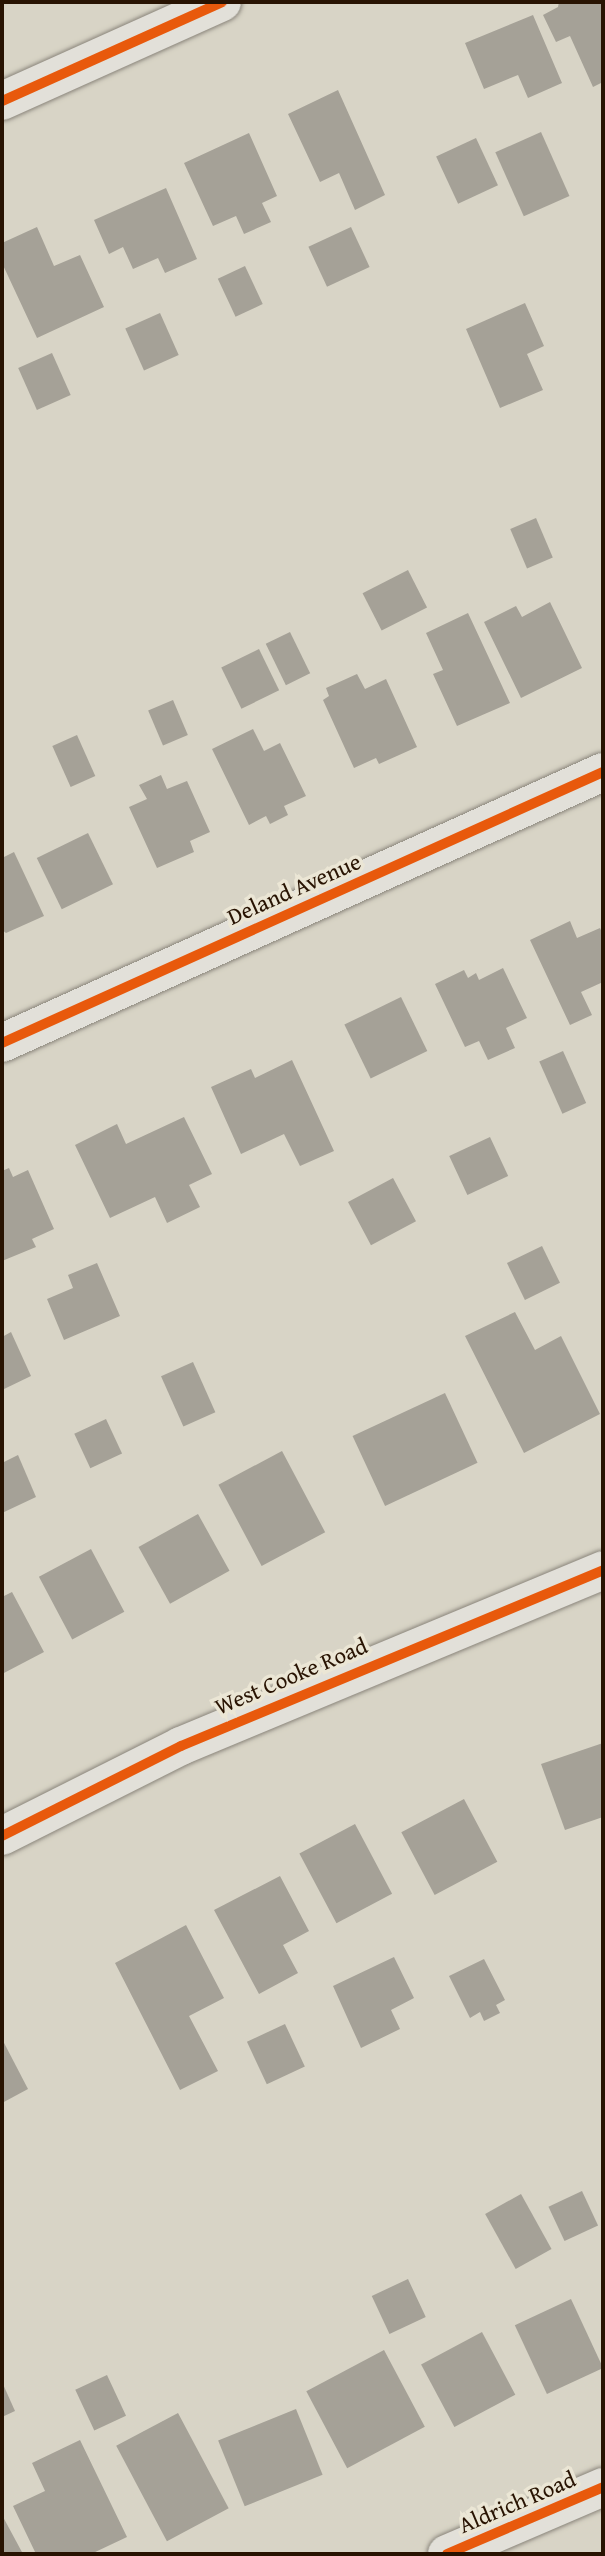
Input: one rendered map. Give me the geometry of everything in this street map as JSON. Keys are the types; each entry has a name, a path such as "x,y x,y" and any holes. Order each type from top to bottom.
{"street":[{"path":"2,101 222,2"},
{"name":"Deland Avenue","path":"2,1043 603,772"},
{"name":"West Cooke Road","path":"2,1836 181,1746 603,1570"},
{"name":"Aldrich Road","path":"447,2554 603,2487"}],"building":[{"path":"559,2 603,2 603,82 593,87 570,36 556,42 543,15 558,7"},
{"path":"533,15 562,83 528,98 518,75 484,89 465,43"},
{"path":"338,90 385,195 355,210 339,173 320,182 288,114"},
{"path":"541,132 569,196 524,216 495,152"},
{"path":"249,133 277,196 262,203 271,222 244,234 236,216 213,226 184,163"},
{"path":"476,138 498,185 458,204 436,157"},
{"path":"166,188 197,259 165,273 158,258 133,269 123,247 109,254 94,220"},
{"path":"37,227 54,266 80,255 104,307 37,338 2,263 2,243"},
{"path":"351,227 370,267 327,287 308,247"},
{"path":"245,266 263,304 236,317 218,279"},
{"path":"525,303 544,346 527,354 543,390 500,408 466,329"},
{"path":"160,313 179,355 144,370 125,328"},
{"path":"52,353 71,395 37,410 18,368"},
{"path":"536,518 553,558 527,569 510,529"},
{"path":"408,570 427,607 382,631 363,593"},
{"path":"550,602 582,668 521,698 484,622 516,606 522,617"},
{"path":"468,613 510,703 457,726 433,674 443,670 426,633"},
{"path":"290,632 310,673 286,685 266,644"},
{"path":"259,649 279,690 241,709 221,667"},
{"path":"357,674 365,689 386,679 417,747 379,764 376,758 354,768 323,700 329,696 326,688"},
{"path":"173,700 188,735 163,746 148,711"},
{"path":"253,729 264,751 280,743 306,796 284,806 288,815 270,824 266,816 249,825 212,749"},
{"path":"77,735 95,776 71,787 52,746"},
{"path":"161,775 167,789 187,781 210,832 190,841 194,852 157,868 129,807 147,799 139,785"},
{"path":"88,833 113,884 62,909 37,858"},
{"path":"14,852 44,916 6,933 2,930 2,858"},
{"path":"570,921 577,938 600,928 603,935 603,982 581,992 592,1015 570,1025 530,940"},
{"path":"503,968 527,1018 506,1028 515,1048 488,1060 479,1041 465,1047 435,984 464,970 468,978 476,973 479,980"},
{"path":"401,997 427,1051 371,1079 344,1025"},
{"path":"563,1051 586,1103 562,1114 539,1062"},
{"path":"292,1060 334,1151 300,1166 284,1134 241,1154 211,1087 251,1069 255,1078"},
{"path":"184,1117 212,1174 189,1185 200,1207 167,1223 155,1197 110,1218 75,1145 117,1124 126,1144"},
{"path":"490,1137 508,1176 467,1195 449,1156"},
{"path":"9,1168 13,1177 28,1170 54,1229 32,1239 36,1247 2,1261 2,1171"},
{"path":"393,1178 416,1221 371,1245 348,1202"},
{"path":"542,1246 560,1283 525,1300 507,1263"},
{"path":"97,1263 120,1316 64,1340 47,1299 73,1288 68,1275"},
{"path":"515,1312 535,1350 561,1336 600,1414 524,1453 465,1336"},
{"path":"11,1332 31,1376 2,1390 2,1337"},
{"path":"193,1362 215,1412 183,1426 161,1376"},
{"path":"445,1393 478,1463 385,1506 353,1436"},
{"path":"106,1419 122,1453 90,1468 74,1434"},
{"path":"282,1451 325,1532 262,1566 218,1485"},
{"path":"18,1455 36,1497 2,1513 2,1463"},
{"path":"198,1514 230,1571 170,1604 139,1547"},
{"path":"91,1549 124,1612 72,1639 39,1577"},
{"path":"12,1592 44,1652 2,1674 2,1597"},
{"path":"603,1743 603,1817 565,1830 541,1764"},
{"path":"464,1799 497,1862 435,1895 401,1832"},
{"path":"355,1824 392,1894 336,1923 299,1854"},
{"path":"280,1876 309,1931 283,1945 298,1973 259,1994 214,1910"},
{"path":"186,1925 224,1998 189,2016 218,2071 180,2090 115,1963"},
{"path":"394,1957 414,1998 391,2010 400,2029 361,2048 333,1986"},
{"path":"484,1959 505,2000 496,2005 500,2013 484,2021 480,2012 470,2018 449,1976"},
{"path":"285,2024 305,2067 267,2084 247,2042"},
{"path":"2,2039 28,2089 2,2103"},
{"path":"582,2191 598,2225 565,2241 548,2207"},
{"path":"521,2194 552,2249 516,2269 485,2214"},
{"path":"408,2279 426,2317 389,2334 372,2296"},
{"path":"571,2299 603,2368 547,2394 515,2325"},
{"path":"482,2332 515,2395 454,2427 421,2364"},
{"path":"384,2350 425,2427 347,2468 306,2391"},
{"path":"107,2375 126,2416 94,2431 75,2390"},
{"path":"2,2382 15,2411 2,2417"},
{"path":"296,2409 323,2475 245,2506 218,2440"},
{"path":"178,2413 229,2508 167,2541 116,2446"},
{"path":"80,2440 127,2537 91,2554 36,2554 13,2506 45,2491 32,2463"},
{"path":"2,2515 23,2554 2,2554"}],"cycle path":[{"path":"2,101 222,2"},
{"path":"2,1043 603,772"},
{"path":"2,1836 181,1746 603,1570"},
{"path":"447,2554 603,2487"}]}
